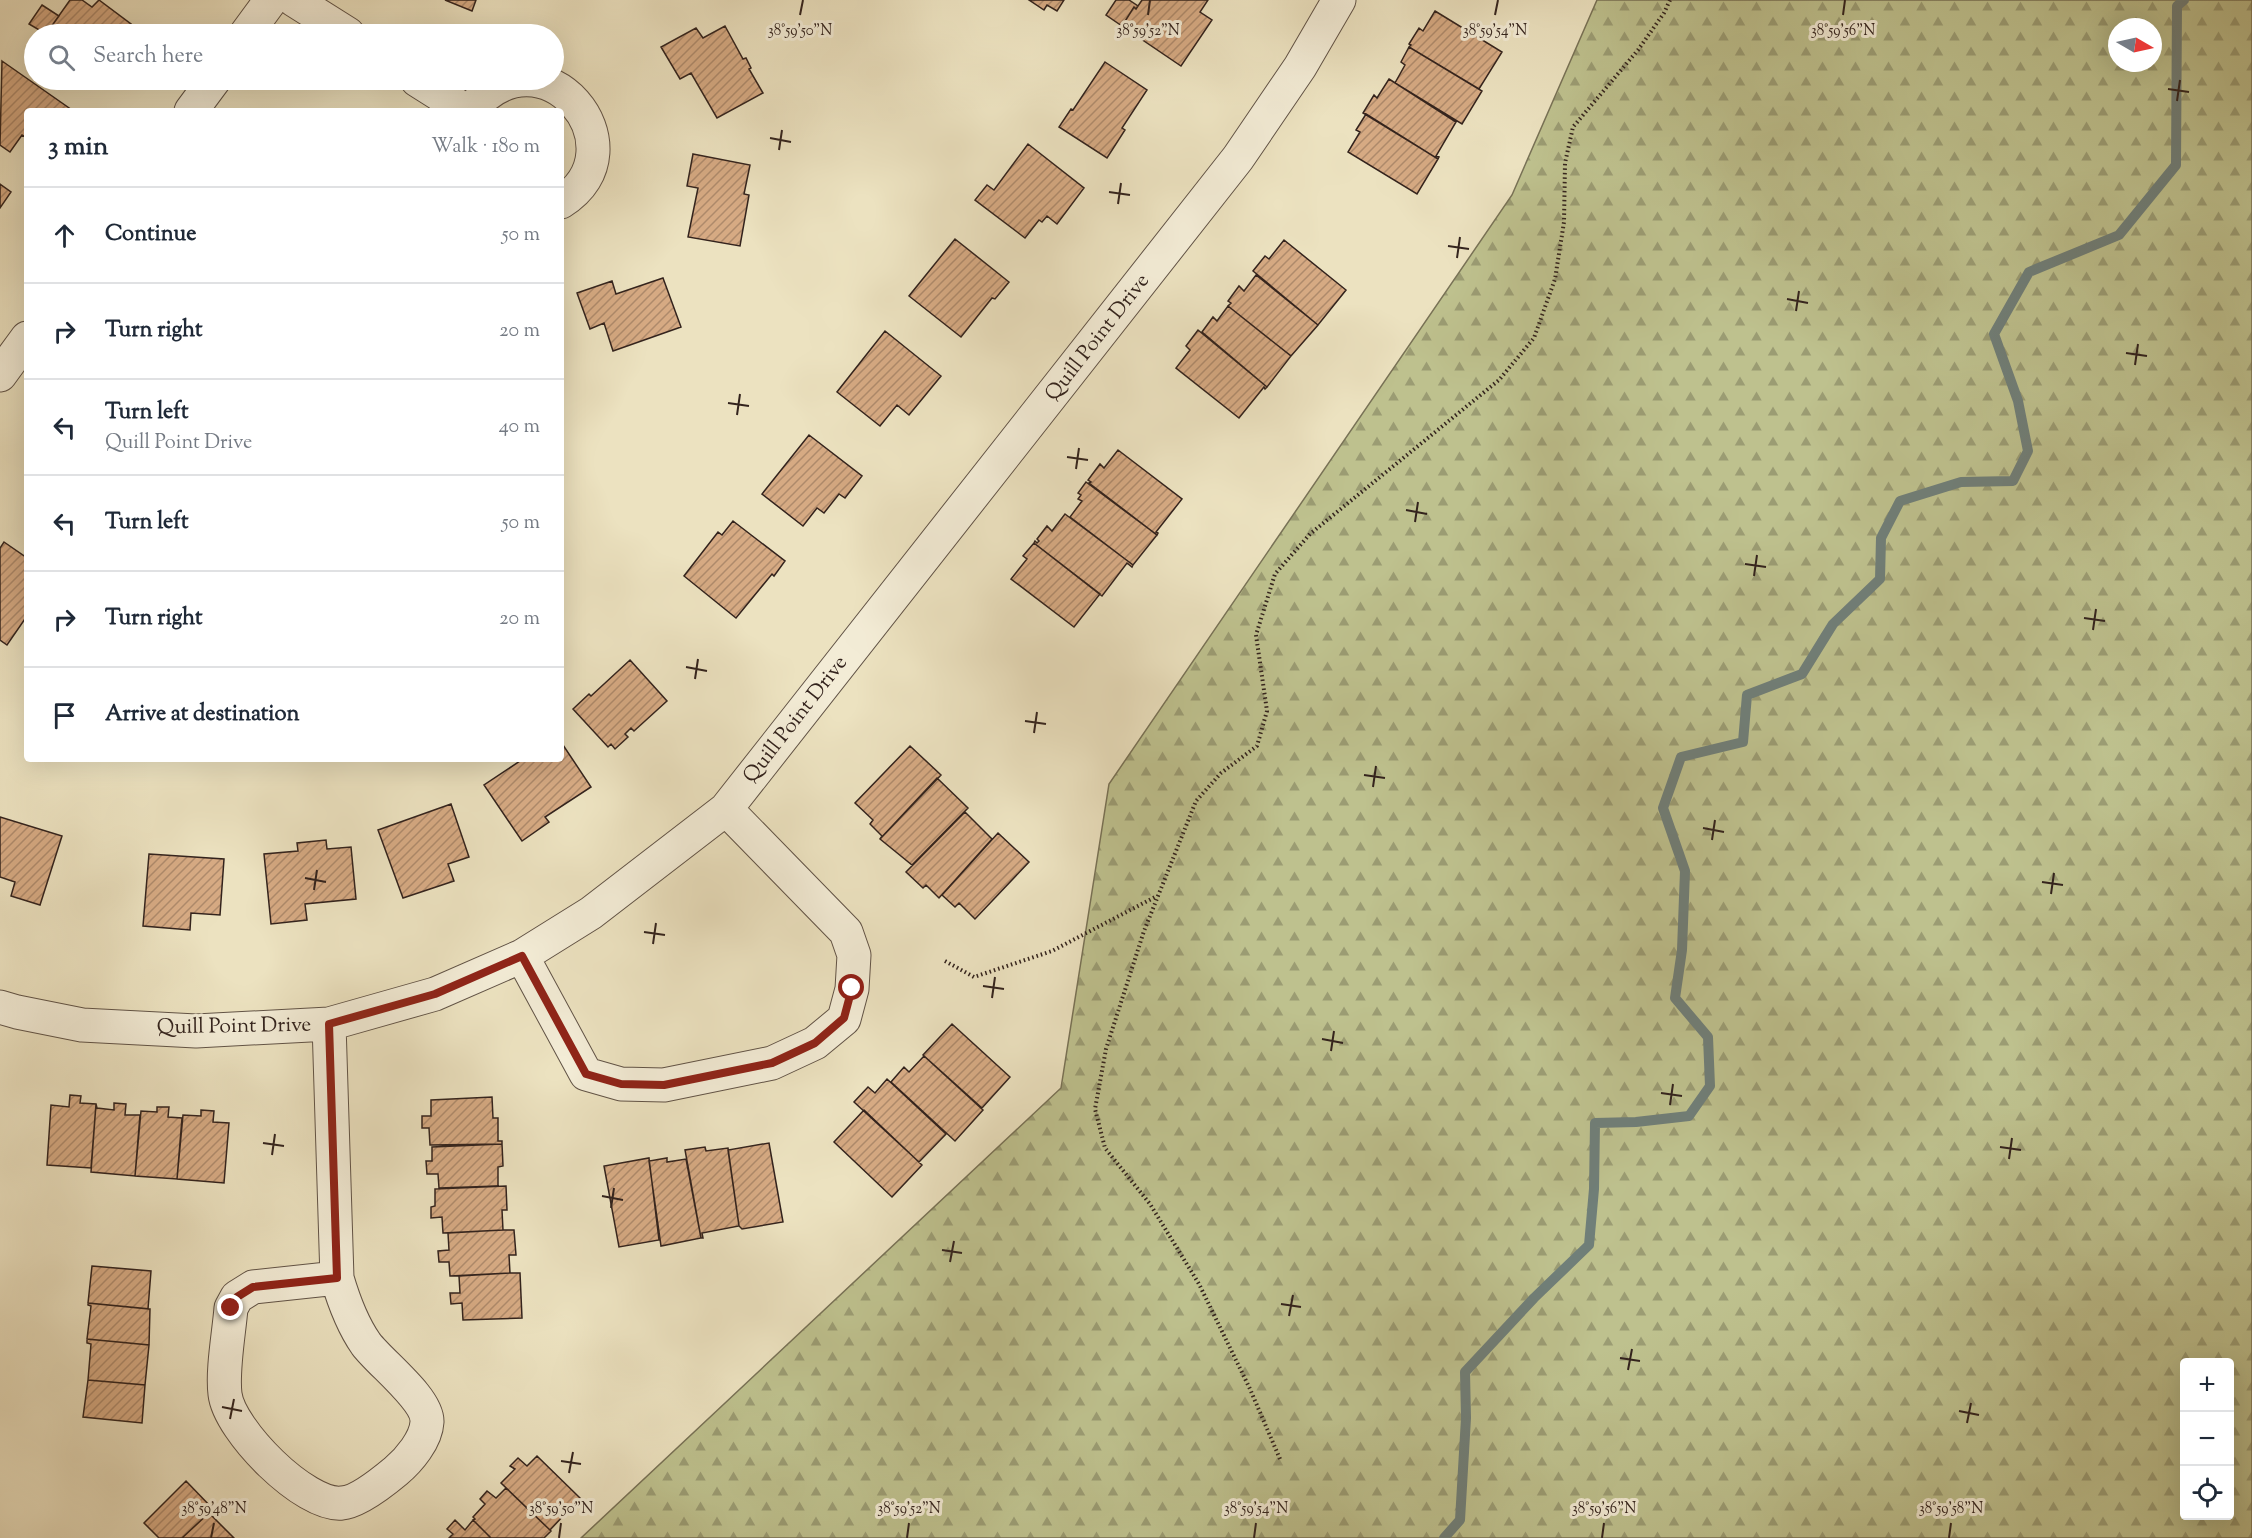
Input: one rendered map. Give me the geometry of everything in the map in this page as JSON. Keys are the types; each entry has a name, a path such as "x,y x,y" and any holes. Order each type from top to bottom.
{"street":[{"path":"253,24 271,0"},
{"path":"294,0 332,24"},
{"name":"Quill Point Drive","path":"0,1007 82,1025 196,1031 329,1024 435,994 522,956 591,913 726,809 1238,158 1300,67 1339,0"},
{"path":"193,108 207,90"},
{"path":"433,90 463,108"},
{"path":"471,108 491,90"},
{"path":"561,90 576,102 587,120 593,140 591,161 583,180 564,200"},
{"path":"2,369 24,342"},
{"path":"522,956 586,1074 621,1084 664,1085 772,1063 815,1043 844,1018 852,988 854,955 846,933 726,809"},
{"path":"329,1024 337,1278 346,1309 367,1345 424,1407 427,1422 419,1444 405,1464 382,1483 344,1504 328,1502 306,1493 274,1466 240,1428 231,1413 225,1395 231,1308 237,1297 253,1287 337,1278"}],"path":[{"path":"1280,1458 1251,1389 1199,1284 1150,1204 1105,1148 1095,1108 1106,1049 1144,931 1196,801 1221,773 1257,746 1267,711 1256,635 1275,574 1310,534 1499,380 1534,339 1555,279 1564,222 1565,163 1573,127 1638,50 1664,14 1671,0"},
{"path":"945,961 974,977 1052,951 1158,896"}],"green space":[{"path":"1597,0 2252,0 2252,1538 581,1538 1061,1088 1109,784 1512,195"}],"building":[{"path":"70,0 82,0 92,7 99,0 131,24 53,24"},
{"path":"445,0 476,0 472,11"},
{"path":"1029,0 1064,0 1057,11 1047,5 1044,10"},
{"path":"1116,0 1129,0 1138,6 1136,9 1134,7 1122,26 1106,15"},
{"path":"1142,0 1208,0 1200,12 1212,20 1181,66 1122,26 1134,7 1136,9"},
{"path":"42,5 59,16 53,24 29,24"},
{"path":"1435,11 1502,52 1479,89 1409,47 1419,28 1423,31"},
{"path":"725,26 743,59 746,58 751,68 749,69 763,93 717,118 691,73 680,79 661,47 696,28 703,38"},
{"path":"1409,47 1482,91 1462,124 1395,83 1405,65 1401,62"},
{"path":"2,61 24,76 24,90 43,90 69,108 24,108 24,136 22,135 10,152 0,145"},
{"path":"1105,62 1147,90 1122,128 1125,130 1107,158 1059,127"},
{"path":"1389,79 1456,122 1436,156 1439,157 1438,159 1363,113 1374,95 1377,98"},
{"path":"1366,114 1438,159 1417,194 1348,152 1360,132 1356,130"},
{"path":"1028,144 1084,188 1057,224 1047,216 1042,222 1039,220 1025,238 975,200 987,185 994,190"},
{"path":"693,154 750,165 744,194 749,195 740,246 688,237 698,188 687,186"},
{"path":"0,184 11,192 0,208"},
{"path":"955,239 1009,282 995,299 992,298 961,337 909,296"},
{"path":"1284,240 1346,290 1318,325 1253,271 1265,256 1269,259"},
{"path":"1256,275 1318,325 1291,356 1228,306 1231,303 1228,301 1239,286 1244,291"},
{"path":"663,278 681,327 613,351 604,323 590,329 577,293 612,281 616,294"},
{"path":"1228,306 1291,356 1267,387 1202,332 1213,317 1217,321"},
{"path":"1198,330 1267,387 1265,389 1264,387 1239,418 1176,368 1190,350 1186,346"},
{"path":"885,331 941,376 909,415 897,405 880,426 837,392"},
{"path":"809,435 862,476 845,498 839,494 824,513 817,508 803,526 762,494"},
{"path":"1118,450 1182,499 1156,532 1157,535 1089,483 1091,482 1088,480 1100,464 1104,468"},
{"path":"1086,482 1157,535 1133,565 1070,517 1082,501 1078,499 1081,495 1078,493"},
{"path":"1065,514 1133,565 1132,567 1127,563 1102,596 1034,543 1039,541 1037,539 1047,526 1052,531"},
{"path":"733,521 785,561 736,618 684,576 718,532 722,535"},
{"path":"4,542 24,556 24,620 7,645 0,640 0,548"},
{"path":"1034,543 1100,594 1074,627 1011,579 1027,559 1023,556"},
{"path":"630,660 667,701 634,731 631,728 625,734 628,737 615,749 611,744 608,747 573,709 589,694 591,696"},
{"path":"564,746 591,787 545,817 549,822 522,841 484,785 518,762 564,762"},
{"path":"910,746 941,775 880,839 882,836 870,824 873,820 855,803"},
{"path":"937,778 968,808 912,865 880,839"},
{"path":"451,804 469,857 448,864 454,881 403,898 378,830"},
{"path":"965,812 992,839 939,898 926,885 923,888 906,872"},
{"path":"0,817 62,836 40,905 11,896 15,882 0,877"},
{"path":"998,833 1029,862 975,919 959,903 955,907 942,895"},
{"path":"326,840 327,849 351,847 356,899 305,904 307,920 271,924 264,854 298,851 297,843"},
{"path":"149,854 224,859 220,915 191,913 190,930 143,926"},
{"path":"952,1024 1010,1077 982,1108 923,1055"},
{"path":"924,1056 983,1110 955,1141 891,1082 904,1067 909,1072"},
{"path":"887,1079 946,1134 919,1162 854,1102 868,1087 875,1093"},
{"path":"70,1095 81,1096 80,1103 96,1104 91,1168 47,1165 51,1105 69,1107"},
{"path":"492,1097 493,1118 498,1118 498,1141 502,1141 502,1144 430,1145 429,1128 422,1128 422,1116 431,1116 431,1100"},
{"path":"114,1103 126,1104 125,1115 140,1115 135,1176 91,1172 96,1104 97,1108 114,1110"},
{"path":"157,1107 169,1107 168,1117 182,1118 177,1179 135,1176 141,1111 157,1112"},
{"path":"201,1110 214,1111 213,1122 229,1123 224,1183 177,1179 183,1115 201,1116"},
{"path":"864,1110 922,1165 892,1197 834,1142"},
{"path":"769,1143 783,1222 742,1229 739,1226 728,1150"},
{"path":"502,1144 503,1166 498,1167 498,1186 439,1188 438,1174 427,1174 426,1161 432,1161 432,1147"},
{"path":"705,1147 706,1151 728,1148 739,1226 702,1233 703,1238 701,1238 685,1150"},
{"path":"649,1158 659,1240 619,1247 604,1166"},
{"path":"667,1158 667,1162 686,1159 701,1238 661,1246 649,1161"},
{"path":"506,1186 507,1210 502,1210 503,1230 443,1233 442,1217 431,1218 431,1207 435,1206 435,1189"},
{"path":"514,1230 516,1255 509,1255 510,1273 450,1276 449,1262 439,1262 438,1251 449,1250 448,1233"},
{"path":"92,1266 151,1271 148,1309 88,1303"},
{"path":"520,1273 522,1318 463,1320 462,1303 451,1304 450,1293 460,1293 459,1276"},
{"path":"88,1303 150,1309 149,1345 87,1339 91,1306"},
{"path":"87,1339 149,1345 145,1385 88,1380 91,1344 87,1343"},
{"path":"88,1380 145,1385 142,1423 83,1417"},
{"path":"537,1456 580,1498 550,1530 501,1483 515,1469 510,1466 518,1458 527,1466"},
{"path":"186,1481 213,1509 182,1538 159,1538 144,1523"},
{"path":"506,1488 551,1531 544,1538 491,1538 473,1520 485,1504 480,1499 487,1491 496,1498"},
{"path":"209,1513 234,1538 182,1538"},
{"path":"455,1520 465,1530 473,1520 491,1538 449,1538 453,1534 447,1529"}],"waterway":[{"path":"1444,1538 1460,1520 1466,1418 1465,1372 1534,1298 1589,1245 1594,1189 1595,1123 1636,1122 1689,1116 1710,1086 1708,1037 1675,998 1682,950 1685,871 1663,808 1681,757 1743,742 1747,695 1802,674 1833,624 1880,579 1881,538 1900,501 1961,482 2013,481 2028,451 2018,401 1994,334 2029,272 2119,235 2176,165 2177,6 2184,0"}],"route":[{"path":"231,1308 237,1297 253,1287 337,1278 329,1024 435,994 522,956 586,1074 621,1084 664,1085 772,1063 815,1043 844,1018 852,988"}]}
